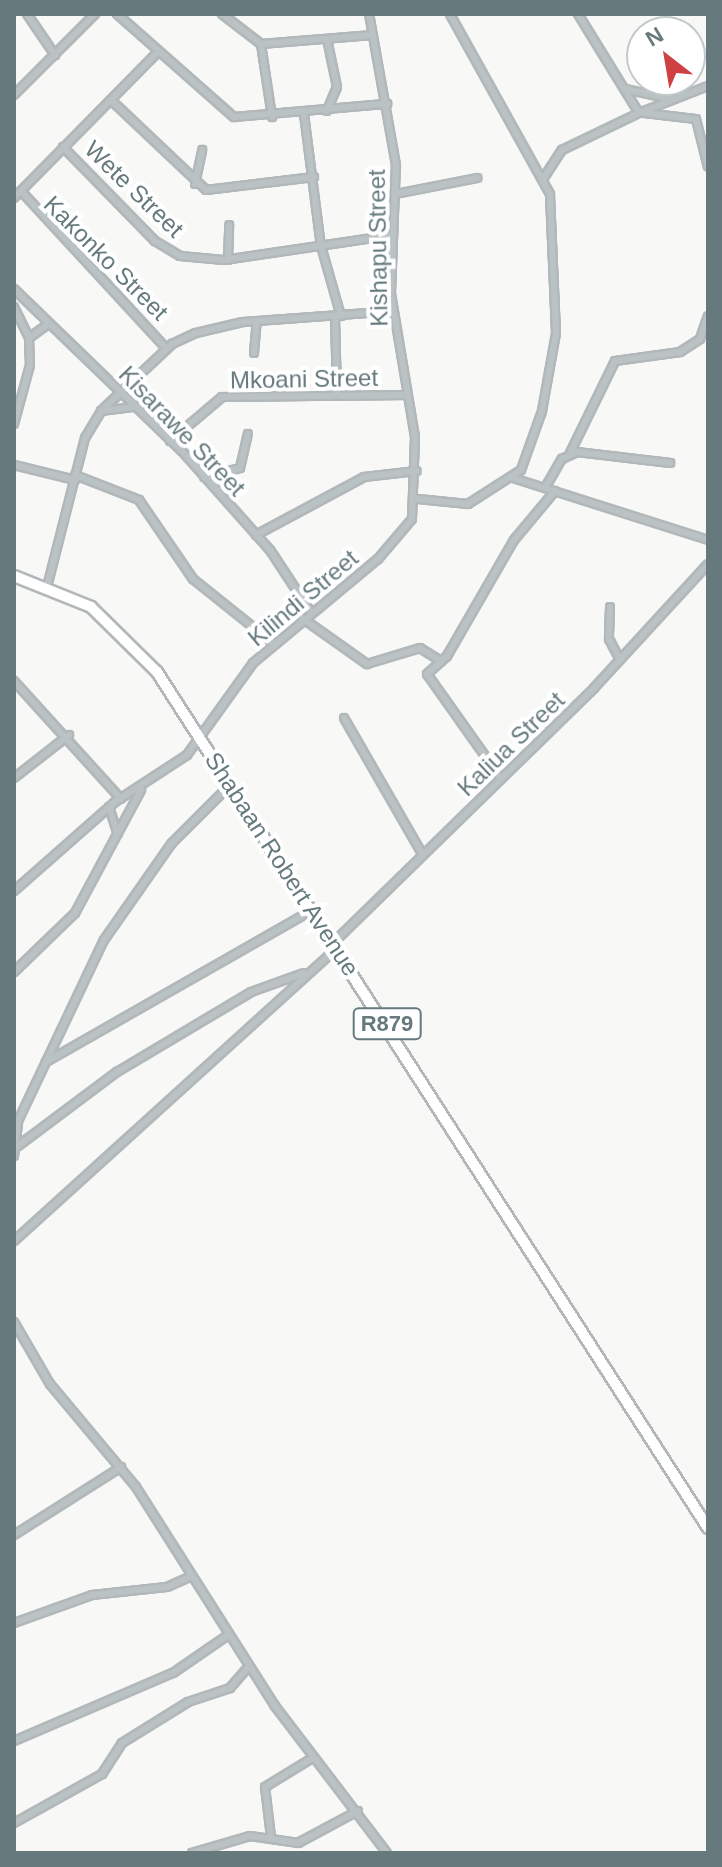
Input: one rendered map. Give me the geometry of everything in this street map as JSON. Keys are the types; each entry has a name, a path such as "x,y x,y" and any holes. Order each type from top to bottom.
{"main road":[{"name":"Shabaan Robert Avenue","path":"14,576 47,587 125,634 231,784 708,1528"}],"street":[{"path":"27,14 55,55"},
{"path":"14,95 17,88 95,14"},
{"path":"117,14 156,54 234,117 272,117 387,104"},
{"path":"222,14 261,44 373,35"},
{"name":"Kishapu Street","path":"369,14 387,104 395,194 392,303 405,386"},
{"path":"418,499 468,504 513,478 542,411 556,333 557,253 543,179 450,14"},
{"path":"578,14 640,113"},
{"path":"327,39 337,87 327,111"},
{"path":"261,44 272,117"},
{"path":"14,198 156,54"},
{"path":"543,179 566,147 671,99 708,86"},
{"path":"625,89 671,99"},
{"path":"112,101 195,184 217,192 314,177"},
{"path":"640,113 696,119 708,167"},
{"path":"304,114 321,246 338,317 337,394"},
{"name":"Wete Street","path":"63,147 166,250 198,261 228,260 393,235"},
{"path":"195,184 202,150"},
{"path":"395,194 477,178"},
{"name":"Kakonko Street","path":"21,191 167,349"},
{"path":"228,260 229,225"},
{"name":"Kisarawe Street","path":"14,289 120,390 204,477 256,535 310,611"},
{"path":"47,587 75,478 101,411 167,349 196,333 257,321 338,317 392,303"},
{"path":"14,307 29,338 29,375 16,401 14,424"},
{"path":"541,489 570,453 616,360 680,352 700,339 708,316"},
{"path":"254,353 257,321"},
{"path":"29,338 48,324"},
{"name":"Kilindi Street","path":"14,891 109,807 141,789 202,740 273,643 395,543 418,499 405,386"},
{"name":"Mkoani Street","path":"170,441 222,397 407,395"},
{"path":"101,411 135,407"},
{"path":"204,477 240,468 248,434"},
{"path":"570,453 670,463"},
{"path":"14,465 75,478 139,500 209,596 273,643"},
{"path":"256,535 364,477 417,471"},
{"path":"513,478 708,540"},
{"path":"500,777 428,682 491,574 555,491"},
{"name":"Kaliua Street","path":"14,1241 308,972 421,852 619,658 708,564"},
{"path":"610,607 609,639 619,658"},
{"path":"302,618 367,664 420,648 441,661"},
{"path":"14,681 69,735 121,799"},
{"path":"344,718 421,852"},
{"path":"14,778 69,735"},
{"path":"14,1156 18,1146 18,1121 110,930 179,835 231,784"},
{"path":"14,972 75,913 141,789"},
{"path":"109,807 118,834"},
{"path":"46,1062 311,911"},
{"path":"18,1146 117,1072 251,992 308,972"},
{"path":"14,1322 50,1384 121,1467 249,1666 387,1853"},
{"path":"14,1535 121,1467"},
{"path":"14,1623 92,1595 167,1587 189,1577"},
{"path":"14,1741 173,1673 228,1635"},
{"path":"14,1823 102,1774 122,1743 196,1698 230,1688 249,1666"},
{"path":"271,1837 265,1787 314,1757"},
{"path":"192,1853 235,1838 271,1837 298,1843 358,1811"}]}
